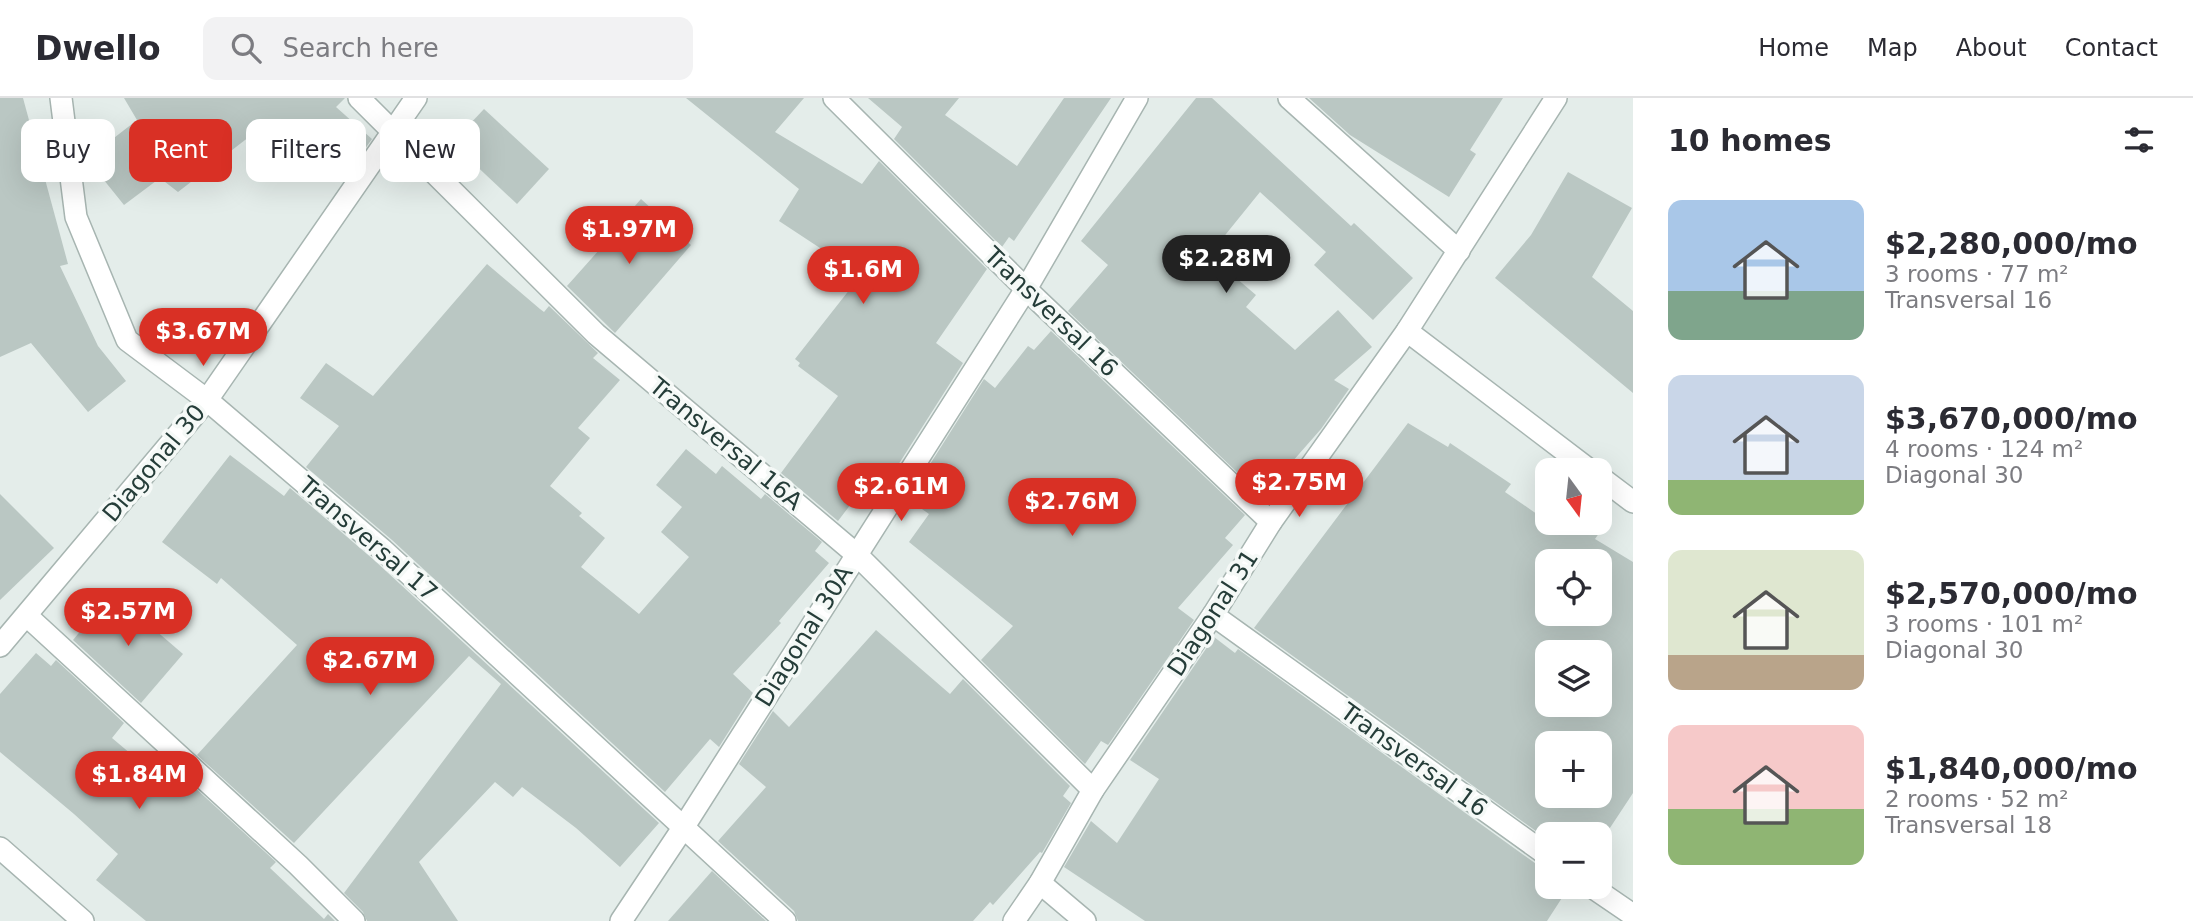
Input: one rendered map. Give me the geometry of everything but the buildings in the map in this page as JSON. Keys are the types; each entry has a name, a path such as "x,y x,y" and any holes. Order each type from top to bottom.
{"street":[{"name":"Transversal 17","path":"61,98 76,217 127,340 207,400 383,550 785,921"},
{"name":"Transversal 16A","path":"359,98 381,119"},
{"name":"Diagonal 30","path":"400,119 416,98"},
{"name":"Transversal 16","path":"834,98 1026,289 1272,522"},
{"name":"Diagonal 30A","path":"621,921 1026,289 1137,98"},
{"path":"1289,98 1459,251"},
{"name":"Diagonal 31","path":"1014,921 1040,883 1093,790 1213,615 1272,522 1407,331 1556,98"},
{"name":"Diagonal 30","path":"0,646 207,400 380,148"},
{"name":"Transversal 16A","path":"444,182 596,334 856,554 1093,790"},
{"path":"1407,331 1574,458"},
{"path":"1612,486 1633,502"},
{"name":"Transversal 16","path":"1213,615 1535,846"},
{"path":"27,616 298,865 355,921"},
{"path":"0,848 83,921"},
{"path":"1040,883 1086,921"},
{"path":"1610,899 1633,915"}]}
